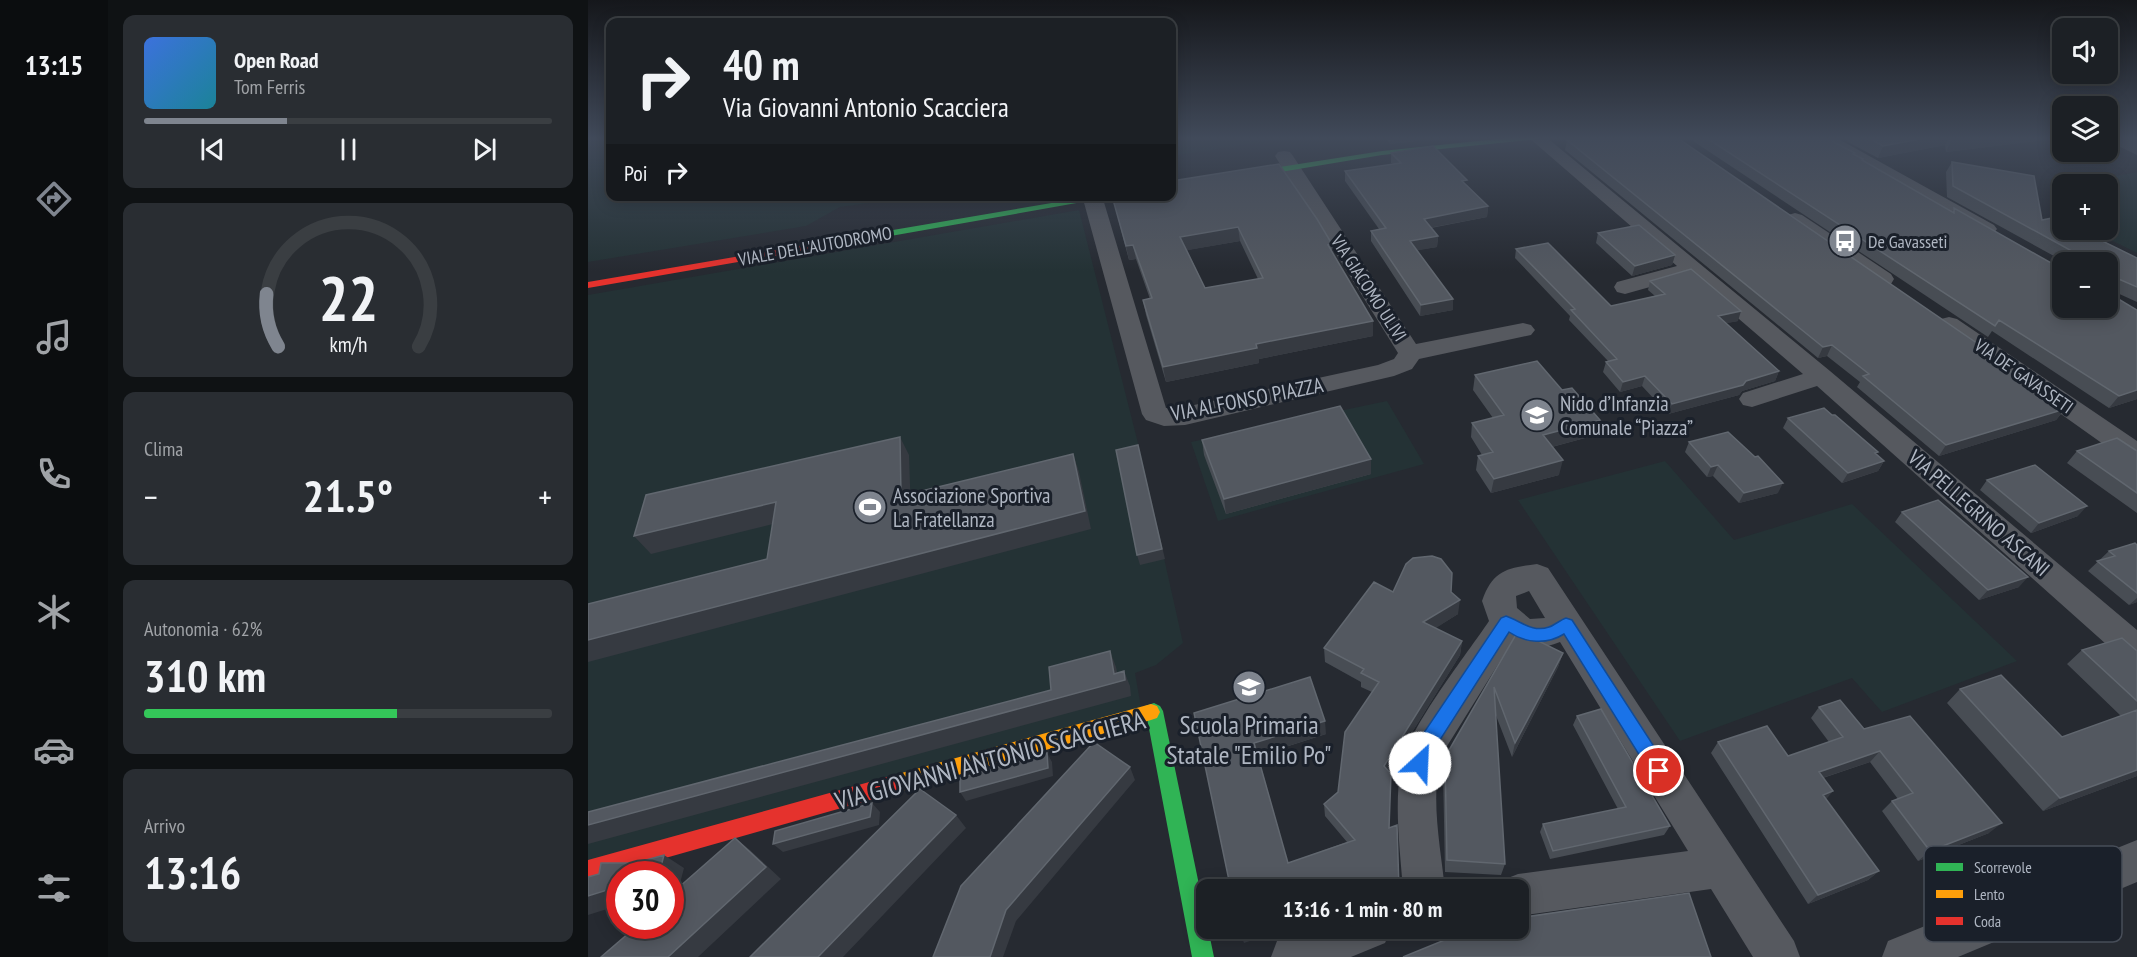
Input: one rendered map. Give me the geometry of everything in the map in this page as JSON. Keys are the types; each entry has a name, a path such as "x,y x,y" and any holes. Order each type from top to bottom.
{"street":[{"path":"1176,186 1197,182"},
{"name":"VIA GIACOMO ULIVI","path":"1301,182 1410,353 1523,330"},
{"name":"VIA PELLEGRINO ASCANI","path":"1591,182 1821,376 2137,651"},
{"path":"1902,182 2000,237"},
{"name":"VIALE DELL'AUTODROMO","path":"588,285 1037,201"},
{"name":"VIA ALFONSO PIAZZA","path":"1103,201 1155,414 1164,417 1185,416 1385,371 1403,364 1410,353"},
{"path":"1776,206 1901,291"},
{"name":"VIALE DELL'AUTODROMO","path":"588,274 843,236"},
{"path":"1625,287 1694,268"},
{"name":"VIA DE’ GAVASSETI","path":"1931,312 2137,454"},
{"path":"1752,399 1821,376"},
{"path":"1566,624 1553,633 1537,635 1520,632 1506,622 1499,612 1497,600 1501,589 1510,581 1537,577 1778,957"},
{"path":"1423,879 1417,798 1420,763 1430,740 1506,622"},
{"name":"VIA GIOVANNI ANTONIO SCACCIERA","path":"588,870 1154,711 1203,957"},
{"path":"2122,867 2137,861"},
{"path":"1529,893 1720,867"},
{"path":"1293,957 1341,939"},
{"path":"1905,957 1941,942"}],"shaded area":[{"path":"588,182 606,182 606,201 883,201 840,207 806,226 588,262"},
{"path":"2118,182 2137,182 2137,253 2111,240 2118,240"},
{"name":"Associazione Sportiva La Fratellanza","path":"1079,210 1141,455 1183,643 1156,665 1135,673 1142,713 588,863 588,295"},
{"path":"1387,401 1424,464 1218,521 1191,442"},
{"path":"1665,461 1734,540 1852,504 2017,661 1882,712 1852,678 1680,741 1518,500"}],"building":[{"path":"1176,182 1291,182 1332,244 1328,245 1373,321 1256,344 1257,348 1163,367 1143,300 1152,298 1133,245 1126,246 1113,201 1176,201","holes":["1238,227 1263,278 1205,288 1180,237"]},
{"path":"1353,182 1463,182 1488,206 1424,219 1438,236 1410,241 1453,299 1421,305 1371,231 1386,228"},
{"path":"1619,182 1741,182 1981,346 1979,350 2065,409 1946,445 1863,376 1869,374 1832,345 1823,347"},
{"path":"1774,182 1900,182 1954,213 1954,208 2052,263 2052,318 2118,318 2118,299 2137,310 2137,390 2119,396 1999,320 1995,326"},
{"path":"1953,182 2035,182 2042,220 2052,218 2052,240 2100,240 2137,258 2137,287 2118,279 2118,252 2070,252 1953,186"},
{"path":"1639,225 1675,255 1635,266 1598,233"},
{"path":"1548,243 1611,306 1665,294 1650,281 1691,269 1741,311 1718,316 1779,371 1746,381 1743,385 1672,404 1645,376 1623,382 1606,362 1617,359 1571,310 1575,309 1516,249"},
{"path":"1537,361 1562,390 1572,388 1600,420 1543,435 1563,460 1494,479 1478,456 1493,452 1472,423 1504,415 1475,375"},
{"path":"1340,406 1371,459 1224,499 1202,440"},
{"path":"1824,408 1878,452 1875,453 1884,461 1848,473 1788,418"},
{"path":"1728,432 1755,457 1758,456 1783,483 1744,493 1718,465 1711,467 1689,442"},
{"path":"900,437 901,496 1073,454 1085,511 588,640 588,604 767,559 776,502 634,536 646,495"},
{"path":"2117,438 2137,451 2137,493 2077,451"},
{"path":"1138,445 1162,549 1137,555 1116,450"},
{"path":"2035,465 2087,506 2039,523 1987,480"},
{"path":"1938,500 2028,577 1988,590 1902,512"},
{"path":"2135,543 2137,545 2137,593 2097,561 2115,556 2109,551"},
{"path":"1432,556 1441,559 1452,573 1451,592 1460,600 1423,622 1462,641 1384,766 1391,774 1389,828 1397,825 1399,879 1229,879 1194,713 1310,677 1325,721 1254,743 1288,863 1355,840 1324,804 1338,792 1345,732 1379,682 1361,673 1364,669 1324,648 1374,582 1393,592 1406,564 1413,558"},
{"path":"1518,631 1563,653 1515,743 1494,687 1505,864 1447,860 1445,757"},
{"path":"2122,638 2137,651 2137,701 2082,650"},
{"path":"1110,651 1114,674 1124,671 1125,680 588,825 588,812 1051,690 1049,667"},
{"path":"2001,675 2062,737 2137,710 2137,770 2060,798 1960,689"},
{"path":"1840,700 1864,729 1910,716 2002,823 1943,846 1926,846 1892,801 1913,793 1880,751 1819,772 1833,791 1823,795 1879,871 1818,895 1718,742 1767,726 1788,756 1843,737 1819,707"},
{"path":"1601,709 1670,826 1553,851 1543,824 1626,807 1577,716"},
{"path":"1094,742 1130,767 1006,910 990,957 933,957 961,886"},
{"path":"1047,753 1048,768 960,792 960,778"},
{"path":"920,789 956,815 818,957 750,957"},
{"path":"872,803 870,817 773,844 775,831"},
{"path":"735,838 766,867 668,957 601,957 622,939 684,939 684,883"},
{"path":"664,855 662,861 642,861"},
{"path":"601,863 606,863 606,890 588,896 588,877 599,874"},
{"path":"1689,893 1711,957 1403,957 1447,939 1529,939 1529,916"}],"traffic: fast":[{"path":"1176,186 1205,182"},
{"path":"834,243 1082,201"},
{"path":"1151,712 1154,711 1203,957"}],"traffic: slow":[{"path":"898,783 1151,712"}],"traffic: jam":[{"path":"588,285 834,243"},
{"path":"588,870 898,783"}],"place":[{"name":"De Gavasseti","path":"1845,241"},
{"name":"Nido d’Infanzia Comunale “Piazza”","path":"1537,415"},
{"name":"Associazione Sportiva La Fratellanza","path":"870,507"},
{"name":"Scuola Primaria Statale \"Emilio Po\"","path":"1249,687"}],"route":[{"path":"1420,763 1430,740 1506,622 1520,632 1537,635 1553,633 1566,624 1659,771"}]}
